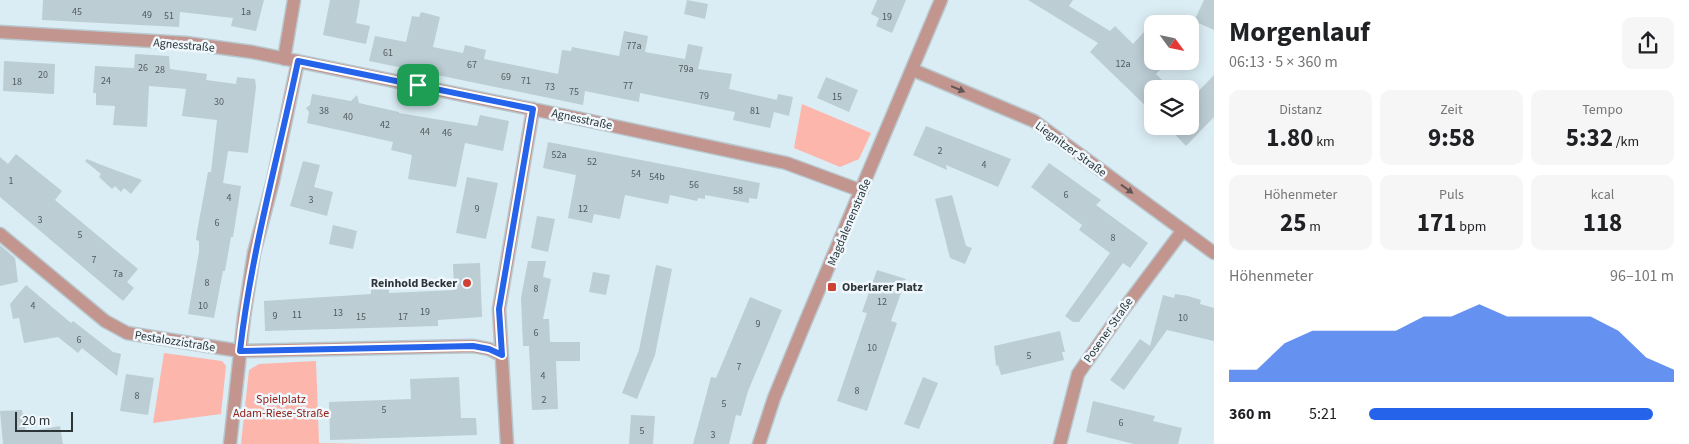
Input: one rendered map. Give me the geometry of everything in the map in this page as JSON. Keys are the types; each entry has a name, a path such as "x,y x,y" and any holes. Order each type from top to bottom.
{"street":[{"path":"284,59 294,0"},
{"name":"Magdalenenstraße","path":"759,444 774,398 941,0"},
{"name":"Agnesstraße","path":"0,32 186,44 298,61 786,163 862,191"},
{"path":"230,444 240,351 254,253 272,182 298,61"},
{"name":"Liegnitzer Straße","path":"913,70 1034,121 1214,253"},
{"path":"507,444 499,309 533,109"},
{"name":"Posener Straße","path":"1060,444 1078,374 1131,298 1183,230"},
{"name":"Pestalozzistraße","path":"0,234 116,328 128,333 240,351 473,346 489,349 502,355"}],"green space":[{"path":"802,104 871,133 859,159 840,167 794,148"},
{"path":"164,353 222,361 226,366 221,414 153,423"},
{"name":"Spielplatz Adam-Riese-Straße","path":"316,361 319,443 369,444 241,444 249,370 259,364"}],"building":[{"path":"43,0 264,0 256,31 231,26 233,18 180,12 179,27 42,20"},
{"path":"330,0 360,0 356,23 370,26 366,44 323,35"},
{"path":"687,0 708,4 705,19 684,14"},
{"path":"877,0 906,0 892,33 876,26 879,18 871,14"},
{"path":"1028,0 1073,0 1069,6 1110,31 1115,26 1133,44 1144,32 1144,70 1160,70 1156,74 1162,80 1144,80 1144,104 1090,52 1098,43"},
{"path":"1204,0 1214,0 1214,30 1199,23 1199,15 1197,15"},
{"path":"421,12 440,17 433,47 463,53 465,45 486,50 484,59 558,74 562,50 571,51 572,47 619,56 624,31 648,36 645,52 685,59 688,44 703,47 698,69 732,74 729,89 777,100 778,94 793,97 789,116 774,112 770,128 733,120 735,112 640,93 639,102 585,91 583,105 369,61 375,36 406,42 412,16 419,17"},
{"path":"135,54 169,56 170,69 207,74 206,80 236,84 237,77 255,79 256,87 248,153 228,151 223,183 241,186 233,237 231,237 225,271 223,271 214,318 188,314 199,252 199,241 196,240 197,232 208,172 211,172 217,120 182,116 186,89 149,86 147,127 113,125 115,106 96,105 96,93 93,93 95,66 134,68"},
{"path":"4,61 55,64 54,94 3,91"},
{"path":"1214,75 1214,117 1199,133 1199,91"},
{"path":"826,77 858,90 849,112 817,98"},
{"path":"312,94 351,101 357,95 359,103 399,113 477,126 480,115 509,121 503,151 465,143 456,187 408,179 412,155 391,150 393,142 307,123 309,112 306,108 310,105"},
{"path":"926,126 1011,159 998,187 946,165 947,170 913,155"},
{"path":"1176,135 1197,135 1186,146"},
{"path":"548,142 760,183 757,199 749,198 749,203 705,195 705,199 698,198 697,201 670,195 668,204 625,195 620,219 594,214 592,223 568,218 576,175 543,168"},
{"path":"16,154 62,191 55,200 138,269 127,282 134,288 123,301 0,197 0,157 8,164"},
{"path":"87,159 142,180 131,194 124,188 121,192 115,186 112,189 99,177 101,174 85,161"},
{"path":"303,161 320,165 314,187 333,192 327,216 290,206"},
{"path":"1049,163 1101,200 1096,205 1148,243 1130,268 1123,263 1079,322 1073,322 1065,316 1110,253 1079,230 1082,225 1031,187"},
{"path":"467,177 498,183 486,239 456,233"},
{"path":"952,195 966,246 972,248 965,264 950,258 935,199"},
{"path":"537,216 555,219 548,252 531,248"},
{"path":"333,225 357,231 353,249 329,244"},
{"path":"0,245 15,258 18,282 0,286"},
{"path":"528,261 546,261 543,277 551,279 543,319 549,319 550,342 580,342 580,361 556,361 558,409 532,410 529,346 523,346 521,298"},
{"path":"480,263 482,317 438,320 438,326 265,331 264,301 371,294 371,284 389,284 389,293 454,290 453,264"},
{"path":"656,265 672,269 655,355 637,399 622,393 639,350"},
{"path":"877,270 906,279 891,321 897,323 867,411 837,401 867,313 862,312"},
{"path":"593,272 610,275 606,295 589,292"},
{"path":"26,285 71,323 73,321 113,352 121,354 117,376 82,348 78,353 58,337 24,343 19,318 13,319 10,304"},
{"path":"1175,294 1201,300 1200,304 1214,308 1214,341 1167,330 1124,390 1110,380 1140,339 1150,346 1163,295 1174,298"},
{"path":"750,297 782,310 748,391 741,416 736,415 729,444 693,444 711,377 716,378"},
{"path":"1060,331 1065,352 1062,352 1064,360 1001,375 998,365 996,366 994,346"},
{"path":"126,374 154,378 148,415 120,411"},
{"path":"459,377 461,418 476,418 477,435 330,440 329,402 411,399 410,379"},
{"path":"923,377 938,383 919,429 904,424"},
{"path":"1093,401 1155,416 1153,421 1182,428 1178,444 1134,444 1086,432"},
{"path":"22,410 26,432 60,426 63,444 3,444 0,411"},
{"path":"631,415 655,416 653,444 629,444"}],"place":[{"name":"Reinhold Becker","path":"467,283"},
{"name":"Oberlarer Platz","path":"832,287"}],"route":[{"path":"298,61 418,85 533,109 499,309 499,334 502,355 489,349 473,346 240,351 254,253 272,182 298,61"}]}
